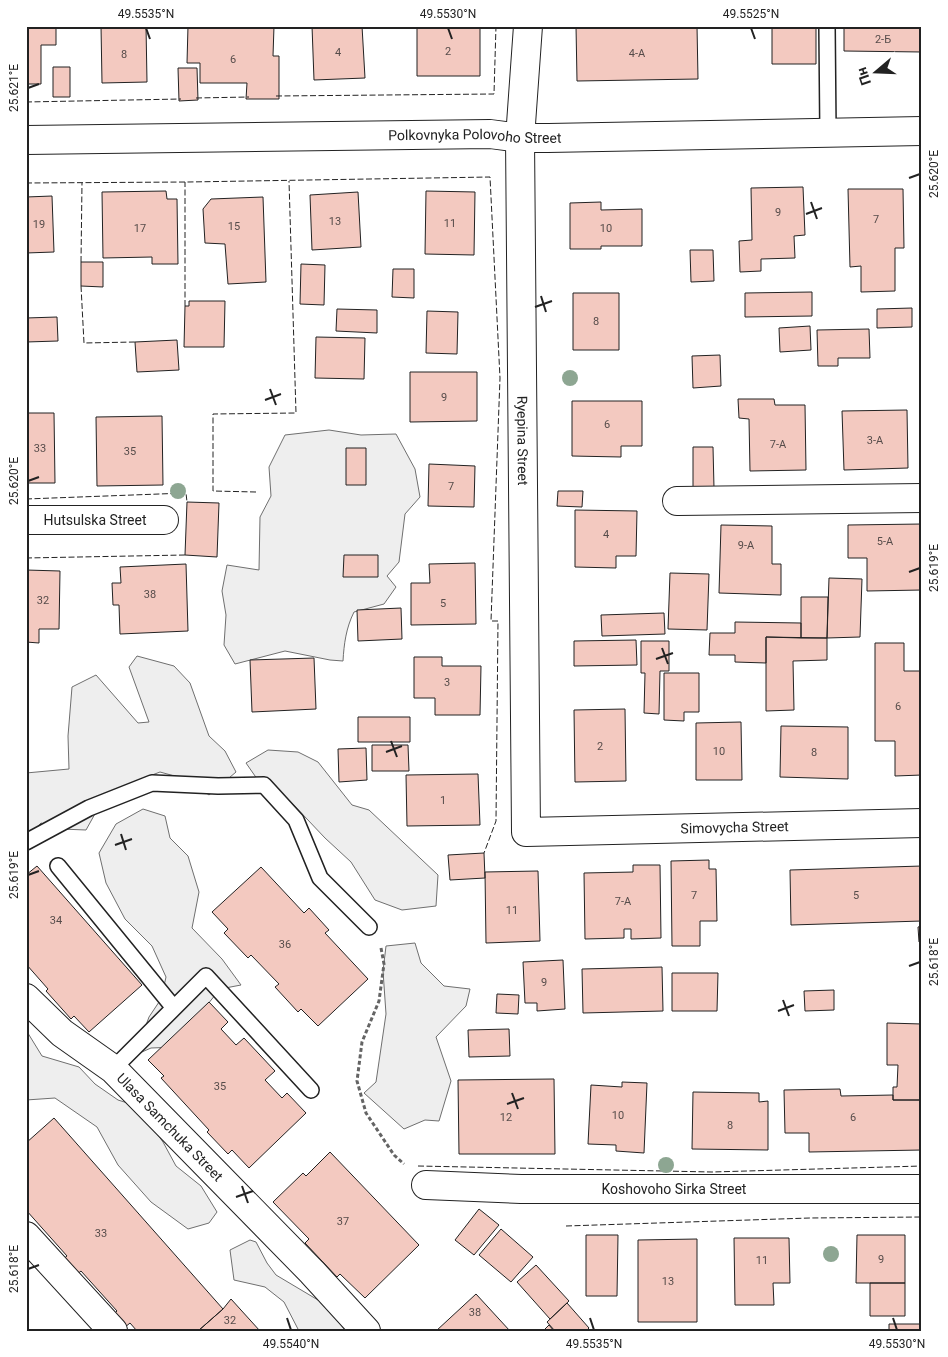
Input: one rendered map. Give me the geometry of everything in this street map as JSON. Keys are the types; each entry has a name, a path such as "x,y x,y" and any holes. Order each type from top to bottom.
{"street":[{"name":"Ryepina Street","path":"528,26 520,138 526,832 548,832"},
{"name":"Polkovnyka Polovoho Street","path":"26,140 490,134 520,138 922,131"},
{"path":"677,501 922,498"},
{"name":"Hutsulska Street","path":"26,520 164,520"},
{"name":"Simovycha Street","path":"548,832 922,823"},
{"name":"Ulasa Samchuka Street","path":"26,998 62,1033 113,1069 366,1331"},
{"name":"Koshovoho Sirka Street","path":"426,1185 521,1189 922,1189"},
{"path":"26,1236 113,1331"}],"lane":[{"path":"827,26 828,133"},
{"path":"26,842 89,808 152,783 218,786 264,785 296,820 320,878 369,927"},
{"path":"58,866 174,1008"},
{"path":"113,1069 206,976 311,1090"}],"path":[{"path":"369,927 379,939 384,964 379,1001 362,1042 357,1081 366,1113 389,1148 426,1185"}],"shaded area":[{"path":"329,430 361,435 396,434 415,469 420,497 405,514 399,562 387,576 396,587 384,604 354,612 346,636 343,661 285,651 235,664 224,645 226,615 222,591 227,565 259,570 260,517 271,496 269,467 285,435"},
{"path":"137,656 174,666 190,683 209,736 225,751 236,772 209,795 189,780 160,772 139,780 123,801 96,812 86,830 61,829 41,823 26,838 26,773 69,769 68,736 72,687 96,675 138,723 149,722 129,667"},
{"path":"268,750 298,752 318,762 352,805 369,810 438,875 436,906 402,910 375,900 351,862 289,800 262,786 246,763"},
{"path":"143,809 165,816 170,838 188,856 199,892 192,928 222,959 241,985 220,989 195,1020 178,1047 151,1048 135,1055 149,1017 161,999 166,977 152,946 125,919 106,883 99,853 116,824"},
{"path":"415,943 421,963 444,986 470,989 466,1006 436,1037 451,1081 439,1121 425,1120 404,1129 364,1093 376,1082 386,1014 383,971 386,946"},
{"path":"26,1030 42,1056 79,1067 95,1084 118,1100 137,1106 163,1142 176,1166 201,1186 217,1212 209,1223 188,1229 151,1202 118,1165 97,1127 55,1098 26,1100"},
{"path":"250,1240 256,1242 276,1275 323,1303 346,1331 299,1331 284,1302 265,1287 234,1280 230,1250"}],"building":[{"path":"26,26 56,26 56,45 41,45 41,84 26,84"},
{"path":"101,26 146,26 147,82 102,83"},
{"path":"188,26 274,26 273,56 279,56 279,99 246,99 247,83 200,83 200,63 187,63"},
{"path":"312,26 362,26 365,78 314,80"},
{"path":"417,26 480,26 480,76 417,76"},
{"path":"576,26 697,26 698,79 577,81"},
{"path":"772,26 816,26 816,64 772,64"},
{"path":"844,26 922,26 922,52 844,51"},
{"path":"53,67 70,67 70,97 53,97"},
{"path":"178,68 197,68 198,100 179,101"},
{"path":"803,187 805,235 794,236 795,258 761,259 761,271 740,272 739,241 752,240 751,188"},
{"path":"848,189 903,189 904,248 895,248 895,291 861,292 861,266 850,267"},
{"path":"166,191 167,199 177,199 178,264 152,264 152,257 103,258 102,192"},
{"path":"426,191 475,192 474,255 425,254"},
{"path":"358,192 361,247 312,250 310,195"},
{"path":"52,196 54,252 26,253 26,197"},
{"path":"263,197 266,282 228,284 225,244 205,243 203,209 211,199"},
{"path":"601,202 601,210 642,209 642,246 601,246 601,249 570,249 570,203"},
{"path":"690,250 713,250 714,281 691,282"},
{"path":"81,262 103,262 103,287 81,286"},
{"path":"301,264 325,265 324,305 300,304"},
{"path":"393,269 414,269 414,298 392,297"},
{"path":"812,292 812,316 745,317 745,293"},
{"path":"573,293 619,293 619,350 573,350"},
{"path":"189,301 225,301 224,347 184,347 185,306 189,306"},
{"path":"912,308 912,327 877,328 877,309"},
{"path":"337,309 377,310 377,333 336,331"},
{"path":"427,311 458,312 457,354 426,353"},
{"path":"57,317 58,341 26,342 26,318"},
{"path":"810,326 811,350 780,352 779,328"},
{"path":"869,329 870,358 838,358 838,366 818,366 817,330"},
{"path":"316,337 365,338 364,379 315,378"},
{"path":"177,340 179,370 137,372 135,342"},
{"path":"720,355 721,386 693,388 692,356"},
{"path":"410,372 477,372 477,421 410,422"},
{"path":"738,399 774,399 775,405 805,405 806,470 750,471 749,419 739,418"},
{"path":"572,401 642,401 642,446 621,446 621,457 572,456"},
{"path":"907,410 908,468 844,470 842,411"},
{"path":"26,413 54,413 55,483 26,483"},
{"path":"162,416 163,485 97,486 96,417"},
{"path":"693,447 713,447 714,488 693,488"},
{"path":"346,448 366,448 366,485 346,485"},
{"path":"429,464 475,466 474,507 428,506"},
{"path":"558,491 583,491 582,507 557,506"},
{"path":"187,502 219,503 217,557 185,555"},
{"path":"575,510 637,511 636,556 616,556 616,568 575,567"},
{"path":"922,524 922,590 867,591 867,558 848,558 848,525"},
{"path":"721,525 772,526 772,564 781,564 781,595 719,593"},
{"path":"344,555 378,555 378,577 343,577"},
{"path":"475,563 476,624 411,625 411,583 430,583 429,564"},
{"path":"186,564 188,631 120,634 119,605 113,605 112,583 121,583 120,567"},
{"path":"26,570 60,571 59,629 39,629 39,643 26,642"},
{"path":"670,573 709,574 707,630 668,629"},
{"path":"829,578 862,579 860,637 827,638"},
{"path":"801,597 828,597 827,638 801,638"},
{"path":"401,608 402,639 358,641 357,610"},
{"path":"664,613 665,634 602,636 601,615"},
{"path":"735,622 801,623 801,638 766,637 766,663 735,662 735,655 709,655 710,633 735,633"},
{"path":"766,637 827,638 827,660 793,661 794,710 766,711"},
{"path":"636,640 637,665 574,666 574,641"},
{"path":"641,641 669,641 669,671 660,671 659,714 644,713 645,673 641,673"},
{"path":"875,643 904,643 904,671 922,671 922,775 895,776 895,741 875,741"},
{"path":"414,657 442,657 442,666 481,666 480,715 435,715 435,698 414,698"},
{"path":"314,658 316,709 252,712 250,660"},
{"path":"664,673 699,673 699,712 684,712 684,721 664,720"},
{"path":"625,709 626,781 575,782 574,710"},
{"path":"358,717 410,717 410,742 358,742"},
{"path":"741,722 742,780 696,780 696,723"},
{"path":"781,726 848,727 848,779 780,777"},
{"path":"372,745 408,745 409,771 372,771"},
{"path":"366,748 367,780 339,782 338,749"},
{"path":"478,774 480,825 407,826 406,775"},
{"path":"484,853 485,878 450,880 448,855"},
{"path":"709,860 709,869 716,869 717,921 700,921 700,946 672,946 671,861"},
{"path":"633,865 660,865 661,938 631,939 631,929 624,929 624,938 585,939 584,873 633,872"},
{"path":"37,866 142,985 89,1032 74,1016 71,1019 46,991 48,989 26,964 26,875"},
{"path":"922,866 922,921 791,925 790,870"},
{"path":"261,867 304,913 309,908 329,930 325,933 368,979 318,1026 301,1009 298,1012 275,987 279,984 251,955 248,958 224,933 228,929 212,912"},
{"path":"538,871 540,941 486,943 485,872"},
{"path":"922,926 922,942 919,942 918,927"},
{"path":"920,954 922,954 922,1007 920,1007"},
{"path":"563,960 565,1009 537,1011 537,1003 525,1003 523,962"},
{"path":"662,967 663,1011 583,1013 582,969"},
{"path":"672,973 718,973 717,1011 672,1011"},
{"path":"834,990 834,1010 805,1011 804,991"},
{"path":"497,994 519,995 518,1014 496,1013"},
{"path":"209,1002 228,1022 221,1029 236,1045 244,1038 275,1071 265,1080 282,1098 287,1093 306,1113 249,1168 232,1150 228,1154 207,1132 209,1130 161,1078 164,1076 148,1060"},
{"path":"887,1023 922,1024 922,1100 893,1100 893,1087 897,1087 898,1065 887,1065"},
{"path":"509,1029 510,1056 469,1057 468,1030"},
{"path":"554,1079 555,1154 459,1154 458,1080"},
{"path":"622,1082 647,1083 644,1153 616,1151 616,1145 588,1144 591,1085 622,1087"},
{"path":"840,1089 841,1096 893,1095 893,1100 922,1100 922,1150 809,1152 809,1133 785,1133 784,1090"},
{"path":"693,1092 759,1093 759,1102 768,1101 768,1150 692,1149"},
{"path":"54,1118 223,1309 198,1331 137,1331 130,1323 124,1328 113,1315 117,1311 81,1271 75,1276 62,1260 67,1256 26,1210 26,1143"},
{"path":"330,1152 419,1245 365,1298 340,1274 337,1277 305,1243 309,1239 273,1202 303,1173 306,1176"},
{"path":"479,1209 499,1225 474,1255 455,1240"},
{"path":"501,1229 533,1257 511,1282 479,1255"},
{"path":"586,1235 618,1235 617,1296 586,1296"},
{"path":"857,1235 905,1235 905,1283 856,1283"},
{"path":"734,1238 789,1238 790,1283 773,1283 774,1305 735,1305"},
{"path":"697,1239 697,1322 638,1322 638,1240"},
{"path":"536,1265 569,1301 550,1319 517,1282"},
{"path":"870,1283 905,1283 905,1316 870,1316"},
{"path":"476,1294 510,1331 436,1331"},
{"path":"231,1299 260,1331 198,1331 223,1309"},
{"path":"567,1303 589,1328 586,1331 555,1331 547,1322"},
{"path":"889,1324 922,1324 922,1331 889,1331"},
{"path":"549,1325 554,1331 543,1331"}],"fence":[{"path":"276,96 494,94 496,26"},
{"path":"196,98 249,97"},
{"path":"26,102 181,99"},
{"path":"26,183 490,177 500,378 491,621 498,621 496,821 484,853"},
{"path":"256,492 213,491 213,414 296,413 289,181"},
{"path":"185,182 185,306"},
{"path":"81,262 82,183"},
{"path":"81,286 84,343 135,342"},
{"path":"26,499 186,493 187,502"},
{"path":"26,558 185,555"},
{"path":"418,1166 712,1172 922,1166"},
{"path":"566,1226 810,1218 922,1217"}]}
